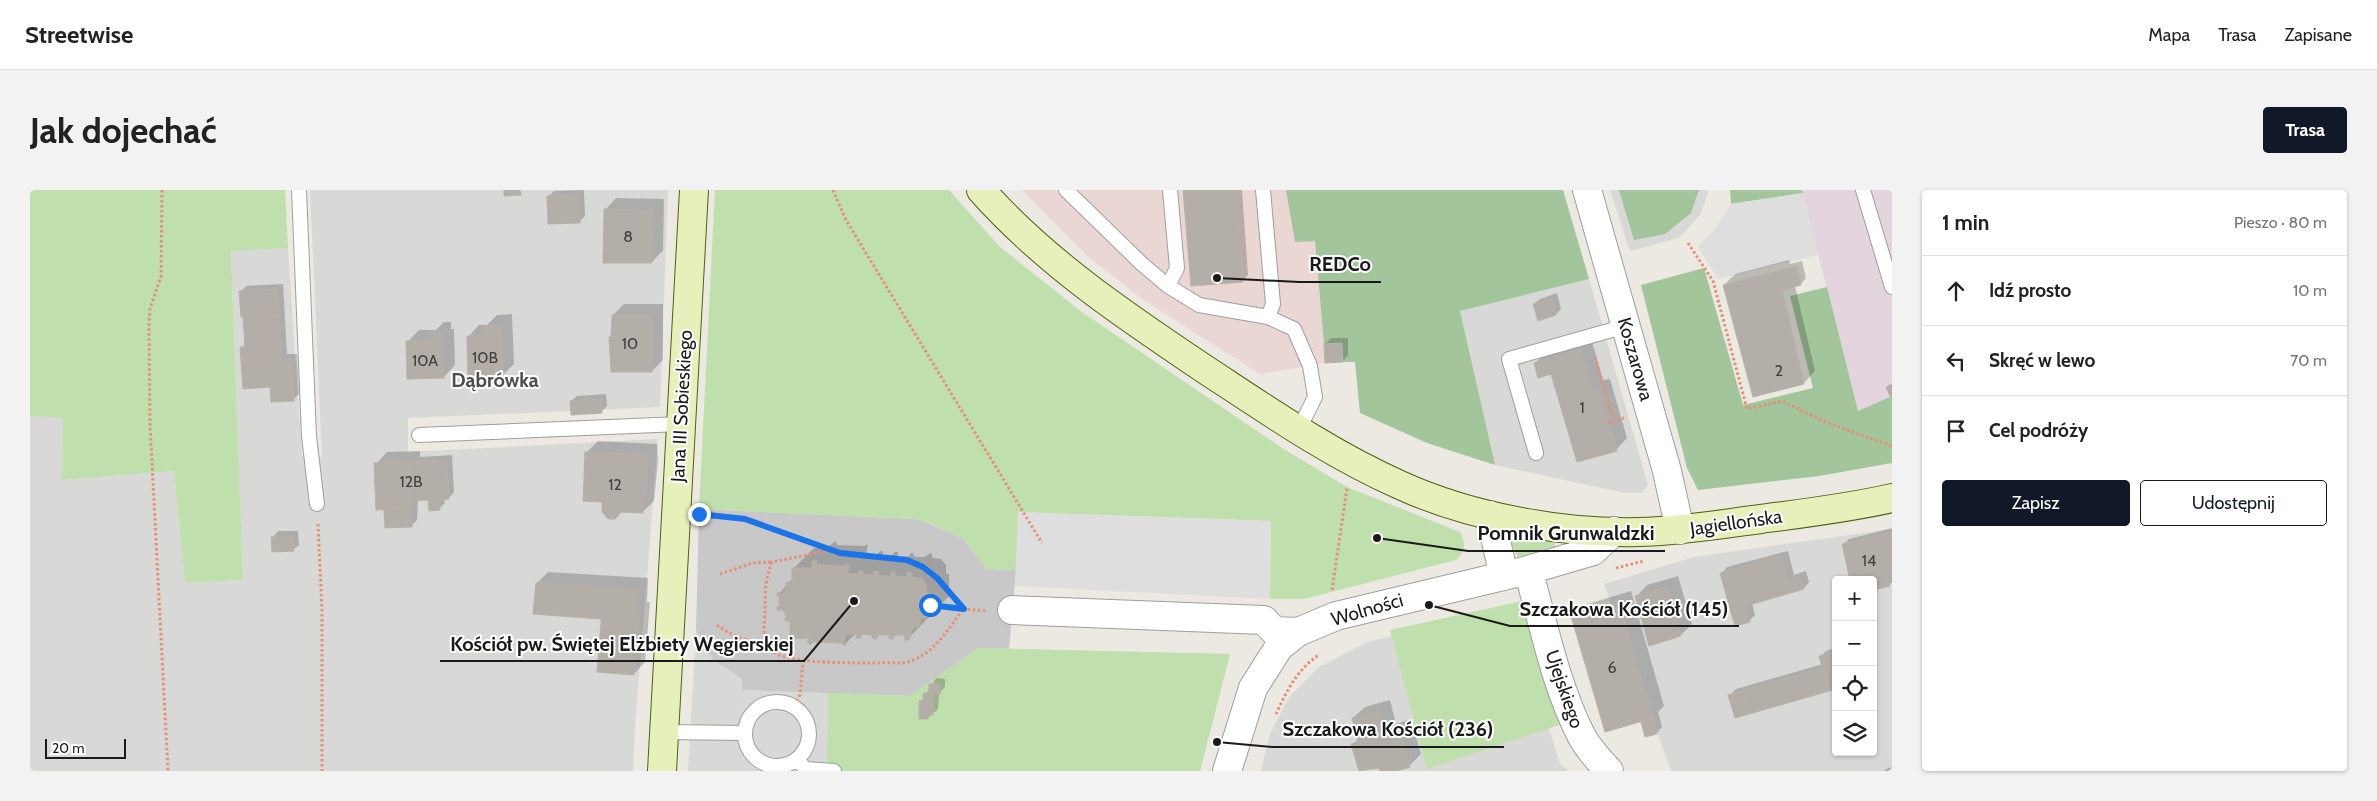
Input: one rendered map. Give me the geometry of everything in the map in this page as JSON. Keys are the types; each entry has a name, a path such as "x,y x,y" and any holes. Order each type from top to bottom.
{"street":[{"name":"Jana III Sobieskiego","path":"662,771 694,190"},
{"name":"Jagiellońska","path":"980,190 1036,246 1076,279 1298,431 1402,486 1490,514 1540,525 1637,532 1680,530 1801,514 1892,498"},
{"name":"Koszarowa","path":"1587,190 1667,471 1680,530"},
{"name":"Ujejskiego","path":"1490,514 1516,573 1581,736 1593,754 1609,771"},
{"name":"Wolności","path":"1227,771 1253,688 1279,647 1298,632 1336,616 1516,573 1593,551 1614,531"},
{"path":"1000,610 1264,620 1274,631 1298,632"}],"lane":[{"path":"299,190 309,436 317,504"},
{"path":"1066,190 1142,264 1168,286 1198,305 1268,317 1294,328 1310,366 1315,397 1298,431"},
{"path":"1168,286 1176,268 1170,190"},
{"path":"1263,190 1273,304 1268,317"},
{"path":"1863,190 1892,287"},
{"path":"1536,453 1509,359 1626,326"},
{"path":"419,435 680,424"},
{"path":"772,702 793,705 801,712 807,722 809,732 808,742 797,759 788,764 778,766 768,765 758,760 751,753 745,733 747,722 752,712 772,702"},
{"path":"664,732 745,733"},
{"path":"797,759 805,769 834,771"}],"path":[{"path":"162,190 161,276 150,309 150,424 168,771"},
{"path":"833,190 846,220 1042,543"},
{"path":"1688,243 1713,280 1747,409 1782,401 1828,423 1892,446"},
{"path":"1588,336 1614,421"},
{"path":"1608,423 1629,417"},
{"path":"1336,616 1331,592 1348,482"},
{"path":"317,504 322,610 322,771"},
{"path":"699,514 745,519 840,553 907,560 923,567 937,578 964,609"},
{"path":"720,574 753,563 772,562 831,550"},
{"path":"1612,569 1647,560"},
{"path":"769,649 764,638 766,578 772,562"},
{"path":"930,605 964,609 1000,610"},
{"path":"717,626 781,656 803,660 902,663 914,661 936,645 964,609"},
{"path":"1273,720 1287,690 1310,660 1326,651"},
{"path":"793,705 800,695 803,660"}],"shaded area":[{"path":"310,190 668,190 660,407 408,418 408,452 658,439 633,771 30,771 30,416 63,418 62,480 174,471 185,583 243,580 231,250 288,248 302,456 322,457"},
{"path":"1022,190 1286,190 1295,241 1315,241 1324,343 1342,343 1343,362 1325,363 1260,374 1145,301 1086,255"},
{"path":"1610,190 1707,190 1708,194 1700,215 1679,238 1630,251"},
{"path":"1802,190 1892,190 1892,396 1858,412"},
{"path":"1803,193 1818,255 1718,279 1698,247 1715,229 1731,204"},
{"path":"1589,279 1648,485 1642,493 1625,493 1495,465 1460,311"},
{"path":"699,509 918,519 963,538 987,569 1016,570 1009,649 978,648 910,696 742,690 742,679 713,660 696,630"},
{"path":"1018,512 1271,521 1270,599 1015,586"},
{"path":"1892,529 1892,771 1671,771 1604,584 1694,557"},
{"path":"1512,607 1560,764 1569,771 1261,771 1269,736 1289,697 1319,667 1367,642"},
{"path":"696,630 713,660 742,679 742,690 910,696 978,648 1230,654 1200,771 688,771"}],"green space":[{"path":"30,190 285,190 288,248 231,251 243,580 185,583 174,471 62,480 63,418 30,416"},
{"path":"715,190 949,190 1000,247 1082,312 1282,448 1347,487 1460,532 1464,544 1462,554 1456,560 1304,599 1270,599 1271,521 1019,512 1016,570 987,569 963,538 918,519 699,509"},
{"path":"1286,190 1563,190 1589,279 1460,311 1495,465 1427,443 1360,413 1355,362 1343,362 1342,343 1324,344 1315,241 1295,242"},
{"path":"1619,190 1699,190 1691,213 1665,234 1634,240"},
{"path":"1730,190 1802,190 1803,193 1731,204"},
{"path":"1704,268 1743,405 1813,388 1790,296 1827,287 1858,411 1892,396 1892,463 1819,476 1698,490 1687,468 1641,285"},
{"path":"1513,534 1555,542 1555,547 1518,557 1507,536"},
{"path":"1522,601 1562,724 1427,769 1390,630"},
{"path":"978,648 1230,654 1200,771 827,771 828,693 910,696"}],"building":[{"path":"504,190 520,190 521,195 504,196"},
{"path":"1183,190 1236,190 1243,282 1191,286"},
{"path":"579,195 580,223 548,224 547,196"},
{"path":"604,209 653,210 652,263 603,263"},
{"path":"1796,266 1801,285 1783,290 1778,271"},
{"path":"1778,271 1804,384 1753,397 1723,285"},
{"path":"277,289 279,315 241,317 239,291"},
{"path":"1551,298 1556,315 1538,321 1533,304"},
{"path":"279,315 282,360 241,362 240,347 245,347 243,317"},
{"path":"612,315 652,315 652,372 611,372 609,337 611,337"},
{"path":"501,325 503,377 468,378 467,336 484,336 484,326"},
{"path":"431,333 440,333 440,340 443,340 444,378 407,379 406,341 431,341"},
{"path":"1342,343 1343,362 1325,363 1324,344"},
{"path":"1580,349 1592,391 1598,389 1617,451 1577,462 1551,374 1538,378 1534,363"},
{"path":"292,359 294,401 271,402 270,387 243,389 241,362"},
{"path":"1892,384 1892,396 1890,396 1886,387"},
{"path":"601,399 602,413 571,415 570,401"},
{"path":"585,452 646,455 646,494 644,495 643,513 621,512 615,519 608,519 602,512 602,502 583,501"},
{"path":"447,460 449,499 439,500 440,510 429,511 428,500 410,501 409,462"},
{"path":"409,462 411,508 376,510 374,463"},
{"path":"411,508 412,527 385,528 384,510"},
{"path":"1892,532 1892,575 1887,576 1890,586 1877,589 1877,576 1849,576 1842,544"},
{"path":"293,536 294,551 272,552 271,537"},
{"path":"1782,556 1788,580 1800,576 1804,589 1746,606 1750,622 1735,626 1720,573"},
{"path":"816,560 817,565 844,566 847,563 849,566 847,574 859,574 859,571 863,571 863,575 874,575 874,571 879,572 878,576 891,576 891,572 895,572 895,576 907,577 907,572 911,572 913,578 921,578 926,585 927,593 930,594 929,618 920,617 920,625 912,629 909,640 904,640 905,635 893,635 893,639 889,639 889,635 877,635 877,639 872,638 872,635 861,634 861,638 856,638 856,634 845,634 844,641 847,644 844,646 841,643 813,642 810,645 807,642 810,638 790,639 790,620 787,622 784,619 787,617 782,609 778,611 776,608 779,606 779,597 776,595 778,592 782,594 788,587 785,584 789,581 792,586 792,568 813,568 811,562"},
{"path":"536,583 637,589 636,613 602,611 601,619 533,614"},
{"path":"1667,587 1681,636 1649,646 1635,596"},
{"path":"1619,602 1653,718 1605,732 1571,616"},
{"path":"602,611 639,613 634,675 597,672"},
{"path":"1832,652 1832,690 1829,691 1819,656"},
{"path":"1822,668 1829,691 1749,714 1742,691"},
{"path":"929,684 940,684 940,694 929,693"},
{"path":"1742,691 1749,714 1735,718 1728,695"},
{"path":"923,693 934,694 933,715 929,715 928,719 919,719 919,701 923,701"},
{"path":"1379,711 1385,734 1400,730 1410,767 1396,771 1380,771 1379,768 1359,771 1351,744 1358,742 1352,718"},
{"path":"1653,718 1657,734 1645,737 1641,722"}],"place":[{"name":"REDCo","path":"1217,278"},
{"name":"Pomnik Grunwaldzki","path":"1377,538"},
{"name":"Kościół pw. Świętej Elżbiety Węgierskiej","path":"854,601"},
{"name":"Szczakowa Kościół (145)","path":"1429,605"},
{"name":"Szczakowa Kościół (236)","path":"1217,742"}],"district":[{"name":"Dąbrówka","path":"495,380"}],"route":[{"path":"699,514 745,519 840,553 907,560 923,567 937,578 964,609 930,605"}]}
